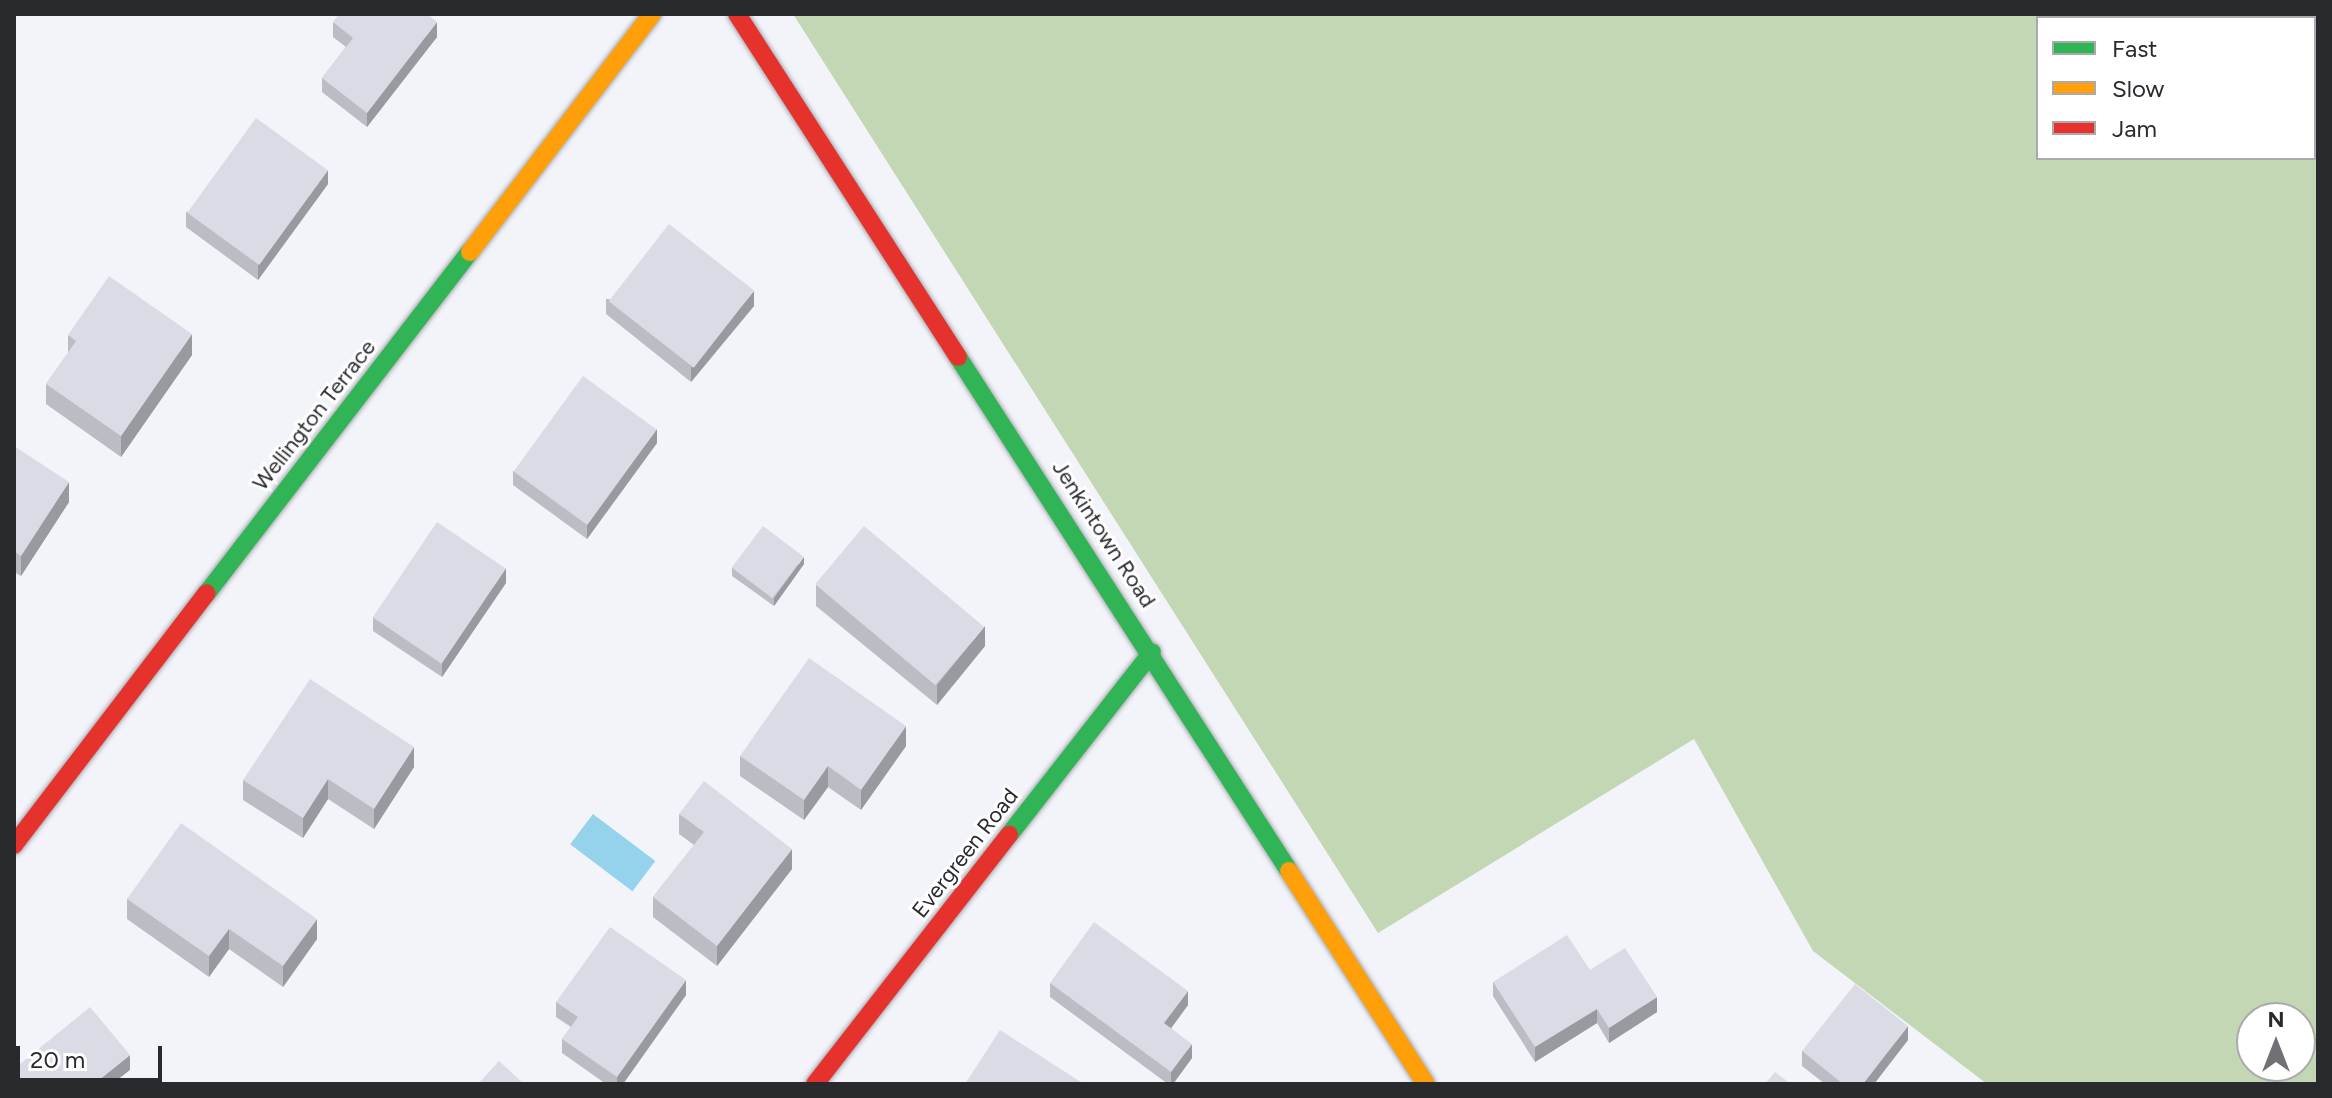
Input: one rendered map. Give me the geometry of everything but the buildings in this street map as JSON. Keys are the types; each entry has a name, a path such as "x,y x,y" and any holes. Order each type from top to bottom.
{"street":[{"name":"Wellington Terrace","path":"14,845 652,14"},
{"name":"Jenkintown Road","path":"737,14 1152,652 1426,1084"},
{"name":"Evergreen Road","path":"815,1084 1152,652"}],"green space":[{"path":"793,14 2318,14 2318,1084 1987,1084 1813,951 1694,739 1378,933"}],"water":[{"path":"593,814 655,861 632,891 570,844"}],"traffic: fast":[{"path":"207,593 470,252"},
{"path":"958,357 1289,871"},
{"path":"1009,835 1152,652"}],"traffic: slow":[{"path":"470,252 652,14"},
{"path":"1289,871 1426,1084"}],"traffic: jam":[{"path":"737,14 958,357"},
{"path":"14,845 207,593"},
{"path":"815,1084 1009,835"}]}
